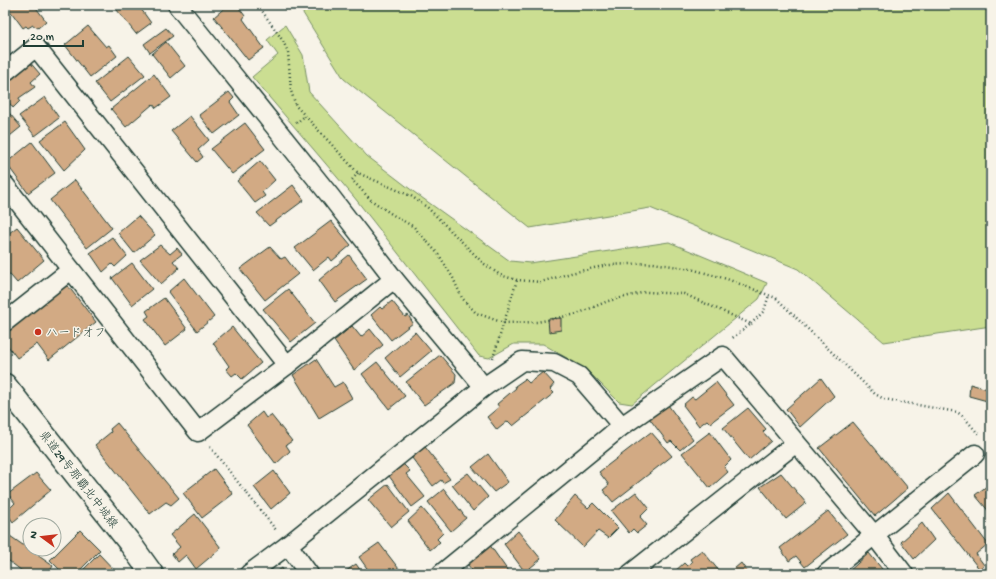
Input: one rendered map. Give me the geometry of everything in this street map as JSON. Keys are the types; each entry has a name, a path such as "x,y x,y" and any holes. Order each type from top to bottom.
{"main road":[{"name":"県道29号那覇北中城線","path":"5,385 152,574"}],"street":[{"path":"177,5 332,197 394,279 484,387"},
{"path":"5,72 36,47 287,364"},
{"path":"5,185 198,432 394,279"},
{"path":"5,322 71,270"},
{"path":"440,574 622,426 723,356 874,535 904,574"},
{"path":"249,574 288,545 484,387 522,361 554,363 579,376 622,426"},
{"path":"630,574 796,443"},
{"path":"826,574 978,446"},
{"path":"288,545 309,574"}],"path":[{"path":"258,5 283,41 288,52 291,91 296,106 358,173 411,196 428,208 484,263 500,275 517,280 541,282 571,273 608,265 653,263 692,269 727,279 776,298 875,394 884,399 957,412 964,417 978,446"},
{"path":"358,173 352,180 371,200 414,227 439,255 453,278 462,298 476,313 504,323 536,322 576,314 608,301 646,292 684,294 752,324"},
{"path":"484,387 517,280"},
{"path":"723,356 725,343 752,324 764,311 769,295"},
{"path":"198,432 288,545"}],"green space":[{"path":"298,5 991,5 991,326 884,342 798,269 650,208 530,228 344,79"},
{"path":"285,25 303,55 309,92 367,156 414,192 510,261 530,263 669,242 767,283 759,299 632,404 619,402 587,370 543,344 514,344 489,358 479,356 354,197 252,77 278,55 267,40"}],"building":[{"path":"6,5 34,5 46,21 38,28 33,25 28,28 26,26 23,28"},
{"path":"113,5 146,5 141,9 151,23 136,34"},
{"path":"228,5 237,5 245,16 243,19 264,48 248,60 214,17"},
{"path":"88,26 106,47 109,45 117,56 90,77 65,45"},
{"path":"166,28 173,36 150,53 144,44"},
{"path":"166,42 185,66 171,78 152,54"},
{"path":"129,56 145,75 110,102 95,83"},
{"path":"28,60 40,74 31,82 35,87 19,98 20,101 13,108 5,97 5,78"},
{"path":"154,74 171,97 156,108 153,104 126,127 111,109"},
{"path":"229,92 234,98 230,102 239,115 214,134 199,115"},
{"path":"45,97 59,118 35,136 19,116"},
{"path":"5,108 21,127 5,140"},
{"path":"190,116 209,140 198,150 203,157 197,162 171,131"},
{"path":"65,122 85,150 64,170 40,140"},
{"path":"245,123 265,149 232,174 211,149"},
{"path":"32,142 55,173 28,193 6,163"},
{"path":"260,161 275,180 262,192 265,196 255,203 237,181"},
{"path":"75,180 112,228 87,248 50,200"},
{"path":"293,185 304,200 269,226 257,213"},
{"path":"138,216 155,235 134,253 118,233"},
{"path":"331,221 351,245 332,261 329,257 313,270 295,248"},
{"path":"17,227 44,260 17,283 5,269 5,236"},
{"path":"112,237 127,256 115,267 112,264 103,272 90,253"},
{"path":"160,245 170,254 177,248 182,254 173,261 179,268 161,284 140,260"},
{"path":"270,247 281,259 285,257 298,274 265,300 240,269"},
{"path":"349,255 367,279 335,302 319,280"},
{"path":"132,263 152,289 132,305 112,278"},
{"path":"184,278 214,317 197,331 168,292"},
{"path":"65,282 96,322 49,360 37,344 17,358 5,342 5,330"},
{"path":"288,289 315,323 291,342 263,309"},
{"path":"164,298 187,329 165,346 145,319 149,316 146,311"},
{"path":"392,301 405,317 408,315 413,323 391,340 371,315 380,307 382,309"},
{"path":"561,318 561,330 549,332 548,319"},
{"path":"352,326 361,337 370,329 383,345 354,370 334,341"},
{"path":"232,327 261,363 242,379 236,373 232,376 226,369 229,366 213,343"},
{"path":"415,332 431,351 400,377 385,358"},
{"path":"440,355 456,374 455,383 424,405 406,382"},
{"path":"316,359 334,387 343,382 352,398 319,418 293,375"},
{"path":"377,362 405,396 389,409 362,374"},
{"path":"543,372 554,384 550,389 554,393 513,426 508,421 497,430 487,417 499,407 497,404 516,388 515,386 525,379 529,383"},
{"path":"821,378 834,396 800,427 786,409"},
{"path":"716,382 734,405 710,423 707,420 699,426 683,405 692,397 695,399"},
{"path":"970,384 991,390 991,402 969,396"},
{"path":"668,405 693,439 680,450 671,441 668,443 649,418"},
{"path":"748,408 766,429 763,432 771,441 749,460 723,428"},
{"path":"262,412 266,418 271,415 292,441 286,445 290,451 276,464 247,425"},
{"path":"853,422 908,488 875,516 819,448"},
{"path":"117,423 179,498 171,505 166,502 150,514 95,445 111,432 110,429"},
{"path":"651,432 672,456 613,502 603,490 609,485 599,472"},
{"path":"710,432 731,460 724,467 728,472 710,488 682,453"},
{"path":"422,443 450,479 443,483 441,480 433,486 409,454"},
{"path":"488,454 508,482 494,492 472,467"},
{"path":"400,461 410,471 406,474 425,497 412,507 386,472"},
{"path":"214,469 233,494 202,518 183,493"},
{"path":"274,471 290,493 271,509 254,487"},
{"path":"36,473 51,490 13,522 6,512 15,503 8,494"},
{"path":"468,473 488,497 473,511 452,485"},
{"path":"781,473 806,503 786,519 760,487"},
{"path":"991,483 991,514 975,495"},
{"path":"388,484 409,512 391,527 368,500"},
{"path":"444,489 466,518 451,531 428,502"},
{"path":"636,492 649,508 640,517 647,525 637,533 633,529 629,533 611,511"},
{"path":"949,493 988,544 976,554 984,565 980,570 932,509"},
{"path":"575,496 588,508 593,503 618,528 608,538 598,531 583,547 555,520"},
{"path":"422,508 443,533 437,539 440,542 430,550 408,521"},
{"path":"828,511 847,534 805,567 796,556 789,561 780,548"},
{"path":"195,514 221,548 196,569 186,555 178,562 172,554 180,547 170,535"},
{"path":"922,523 934,540 914,559 901,542"},
{"path":"80,530 100,550 76,574 64,574 50,560 53,557 62,557 62,548"},
{"path":"518,531 541,559 525,572 504,544"},
{"path":"10,536 22,544 22,557 40,557 53,566 48,574 26,574 5,558 5,544"},
{"path":"487,541 510,574 475,574 464,560"},
{"path":"379,543 399,569 392,574 371,574 359,557"},
{"path":"702,550 719,571 715,574 675,574 674,572 684,563 687,566 692,562 690,559"},
{"path":"869,553 886,574 846,574"},
{"path":"99,554 118,574 79,574"},
{"path":"741,563 749,574 728,574"},
{"path":"356,564 363,574 342,574"},
{"path":"282,568 285,574 274,574"}],"place":[{"name":"ハードオフ","path":"38,332"}]}
